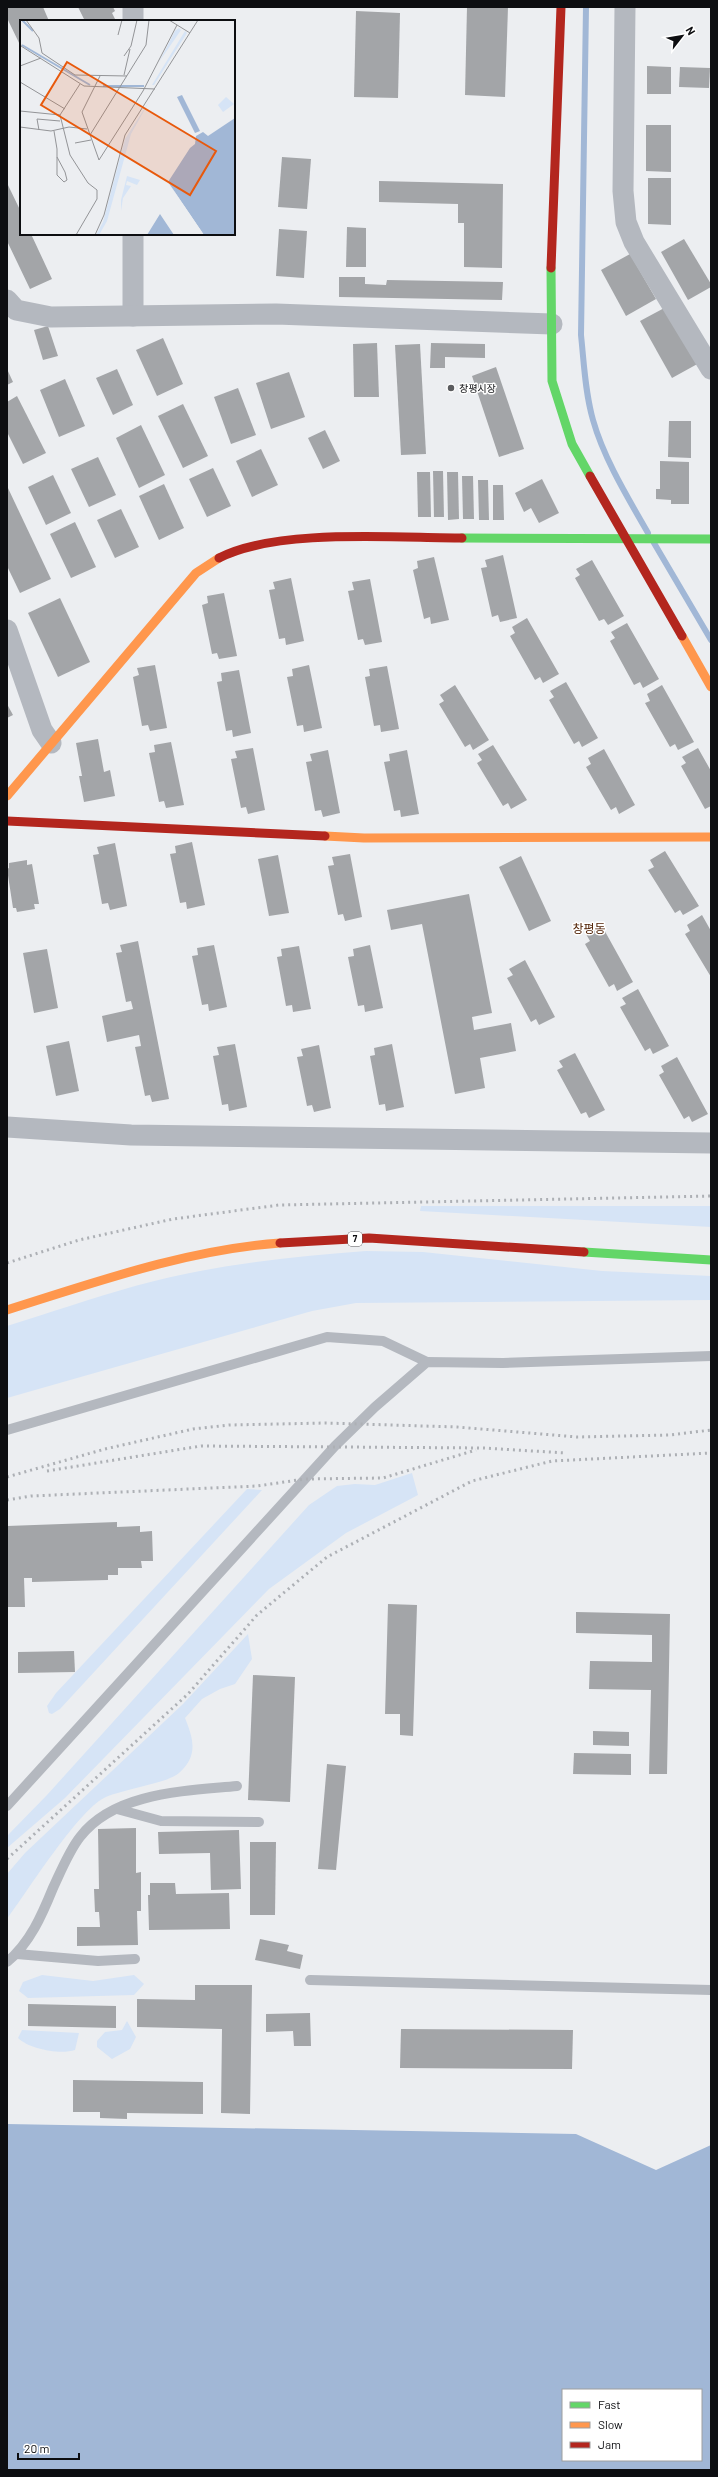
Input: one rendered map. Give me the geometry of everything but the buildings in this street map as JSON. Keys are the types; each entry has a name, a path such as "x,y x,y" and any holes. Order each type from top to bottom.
{"main road":[{"path":"561,7 551,276 552,381 572,444 624,538 711,687"},
{"path":"7,796 196,573 220,557 241,548 273,541 338,538 711,539"},
{"path":"7,821 364,838 711,837"},
{"name":"7","path":"7,1310 179,1260 247,1246 316,1240 369,1238 711,1260"}],"street":[{"path":"133,7 133,20"},
{"path":"626,7 623,191 626,222 634,242 711,369"},
{"path":"133,235 133,316"},
{"path":"10,308 51,317 276,314 552,324"},
{"path":"7,630 42,730 51,743"},
{"path":"7,1128 131,1135 711,1143"}],"lane":[{"path":"7,1430 327,1337 383,1341 426,1362 503,1363 711,1356"},
{"path":"7,1806 335,1446 375,1406 426,1362"},
{"path":"7,1962 17,1954 38,1922 58,1877 80,1837 100,1816 117,1808 163,1793 237,1786"},
{"path":"117,1808 161,1821 259,1822"},
{"path":"17,1954 98,1961 135,1959"},
{"path":"310,1980 711,1990"}],"shaded area":[{"path":"421,1206 711,1206 711,1227 420,1211"},
{"path":"366,1251 423,1252 602,1271 711,1276 711,1300 356,1303 312,1311 7,1398 7,1326 119,1291 163,1279 221,1267 279,1259"},
{"path":"412,1473 418,1495 346,1533 269,1589 65,1798 7,1848 7,1836 47,1795 309,1505 337,1486 355,1484 375,1485"},
{"path":"247,1489 262,1490 60,1709 52,1714 49,1713 47,1706 56,1693"},
{"path":"248,1634 252,1659 235,1684 220,1689 202,1699 185,1718 191,1733 192,1754 185,1767 174,1777 111,1795 93,1806 67,1835 7,1919 7,1874 25,1853 183,1704"},
{"path":"42,1975 93,1981 134,1975 144,1984 134,1995 28,1998 19,1991 23,1982"},
{"path":"127,2021 136,2037 130,2049 112,2059 97,2047 97,2041 105,2032 122,2030"},
{"path":"22,2030 79,2033 75,2050 61,2052 37,2048 23,2042 18,2038"}],"water":[{"path":"7,2124 576,2134 656,2170 711,2145 711,2470 7,2470"}],"waterway":[{"path":"586,7 581,335 585,378 593,420 603,449 617,478 648,533"},
{"path":"654,543 711,640"}],"railway":[{"path":"7,1263 79,1240 173,1219 279,1205 711,1196"},
{"path":"7,1477 105,1449 193,1429 229,1425 326,1423 457,1427 577,1437 670,1435 711,1430"},
{"path":"47,1471 201,1446 483,1448 566,1453"},
{"path":"7,1500 31,1496 257,1486 305,1479 383,1478 476,1450"},
{"path":"7,1859 188,1694 257,1615 327,1557 472,1481 552,1461 711,1453"}],"traffic: fast":[{"path":"551,268 552,381 572,444 590,476"},
{"path":"462,538 711,539"},
{"path":"584,1252 711,1260"}],"traffic: slow":[{"path":"7,796 196,573 219,558"},
{"path":"682,636 711,687"},
{"path":"325,836 364,838 711,837"},
{"path":"7,1310 108,1278 176,1260 210,1252 280,1243"}],"traffic: jam":[{"path":"551,268 561,7"},
{"path":"590,476 682,636"},
{"path":"219,558 243,549 272,542 304,538 371,536 462,538"},
{"path":"7,821 325,836"},
{"path":"280,1243 369,1238 584,1252"}],"place":[{"name":"창평시장","path":"451,388"}],"district":[{"name":"창평동","path":"589,929"}]}
